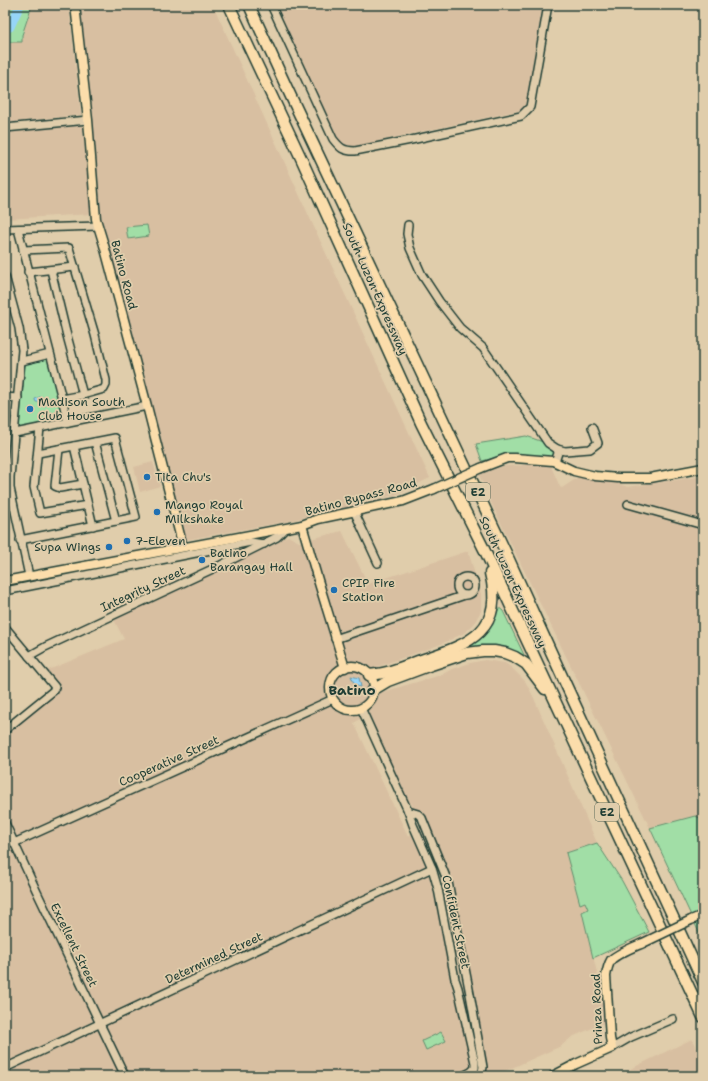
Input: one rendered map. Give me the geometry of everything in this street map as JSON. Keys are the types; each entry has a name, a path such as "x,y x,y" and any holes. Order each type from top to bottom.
{"highway":[{"name":"South Luzon Expressway","path":"229,5 301,158 418,416 484,549 703,1017"},
{"name":"South Luzon Expressway","path":"249,5 506,553 703,982"},
{"path":"369,675 386,672 448,651 471,640 482,630 490,619 494,602 493,585 484,549"},
{"path":"373,690 388,681 431,665 467,653 483,650 505,653 526,664 555,701"}],"main road":[{"name":"Batino Road","path":"75,5 88,120 96,219 147,406 183,547"},
{"name":"Batino Bypass Road","path":"5,581 302,525 318,519 418,496 507,458 552,461 574,471 595,476 618,478 650,478 703,468"},
{"path":"302,525 335,639 345,668"},
{"path":"351,667 364,670 369,675 373,685 373,690 370,701 361,708 348,710 342,708 333,699 330,690 331,680 337,673 345,668 351,667"},
{"name":"Prinza Road","path":"553,1076 612,1048 606,976 611,960 643,943 703,915"}],"street":[{"path":"271,5 333,139 338,146 346,151 355,151 521,116 530,107 548,5"},
{"path":"5,128 88,120"},
{"path":"408,225 407,234 410,248 422,275 460,328 483,348 548,443 557,449 565,451 590,449 598,442 592,427"},
{"path":"5,229 98,226"},
{"path":"18,229 68,422"},
{"path":"23,250 70,248 95,336 106,380 104,389 62,399"},
{"path":"28,272 75,267"},
{"path":"50,270 83,395"},
{"path":"5,276 22,343 22,361 10,488 29,576"},
{"path":"22,361 50,354"},
{"path":"5,397 18,398"},
{"path":"15,433 147,406"},
{"path":"40,428 34,487 40,513 88,505"},
{"path":"20,540 136,517 115,438 38,453"},
{"path":"95,442 116,521"},
{"path":"74,446 93,526"},
{"path":"59,449 56,486 60,488 83,484"},
{"path":"552,461 556,459 558,453 557,449"},
{"path":"628,504 703,525"},
{"path":"354,511 378,563"},
{"name":"Integrity Street","path":"29,656 45,646 264,544 277,537 286,528"},
{"path":"5,591 251,542 264,544"},
{"path":"335,639 465,595"},
{"path":"5,627 55,687 53,691 5,730"},
{"name":"Cooperative Street","path":"14,843 333,699"},
{"name":"Confident Street","path":"361,708 408,810 414,829 432,868 438,889 455,979 475,1068 463,1076"},
{"path":"408,810 418,814 422,818 448,882 483,1068 482,1072 476,1076"},
{"name":"Excellent Street","path":"5,823 125,1076"},
{"name":"Determined Street","path":"5,1068 432,868"},
{"path":"612,1048 631,1037 673,1019"}],"shaded area":[{"path":"32,5 69,5 81,115 5,123 5,42 22,42 22,35"},
{"path":"77,5 213,5 430,478 395,495 290,521 185,540 150,399 99,215"},
{"path":"273,5 543,5 525,106 522,110 351,147 345,146 340,143 334,135"},
{"path":"82,123 92,214 5,219 5,132"},
{"name":"Tita Chu's","path":"153,462 160,486 140,492 134,467"},
{"path":"550,464 560,487 562,488 580,476 601,478 628,487 703,476 703,819 695,816 650,828 494,509 479,475 504,466"},
{"path":"342,531 368,584 468,551 481,594 481,611 473,625 464,633 439,645 374,668 379,693 441,675 452,669 470,663 485,660 505,663 525,681 533,696 597,843 567,853 580,903 585,902 588,910 582,912 604,1001 604,1023 572,1037 561,1046 494,1076 488,1076 453,904 411,803 403,800 365,715 354,723 408,836 418,831 446,907 480,1071 468,1076 5,1076 5,724 50,688 56,687 46,671 124,639 113,618 288,536 299,542"},
{"path":"692,1039 703,1065 703,1076 616,1076"}],"green space":[{"path":"6,5 32,5 22,35 22,42 5,42"},
{"path":"147,225 149,236 128,239 126,227"},
{"path":"49,358 64,416 62,420 19,428 25,363"},
{"path":"526,436 563,449 555,463 510,454 482,461 476,444"},
{"path":"497,606 503,611 526,659 512,650 495,648 470,649 467,647 474,644 488,631"},
{"path":"695,816 703,819 703,941 650,828"},
{"path":"597,843 622,881 649,932 593,958 582,912 588,909 585,902 580,904 566,853"},
{"path":"441,1032 446,1041 426,1050 422,1041"}],"water":[{"path":"40,397 46,401 45,406 43,406 40,402 36,402 35,399"},
{"path":"351,676 359,678 361,687 356,685"}],"waterway":[{"path":"5,28 10,27 20,5"}],"place":[{"name":"Madison South Club House","path":"30,409"},
{"name":"Tita Chu's","path":"147,477"},
{"name":"Mango Royal Milkshake","path":"157,512"},
{"name":"7-Eleven","path":"127,541"},
{"name":"Supa Wings","path":"109,547"},
{"name":"Batino Barangay Hall","path":"202,560"},
{"name":"CPIP Fire Station","path":"334,590"}],"district":[{"name":"Batino","path":"352,690"}]}
